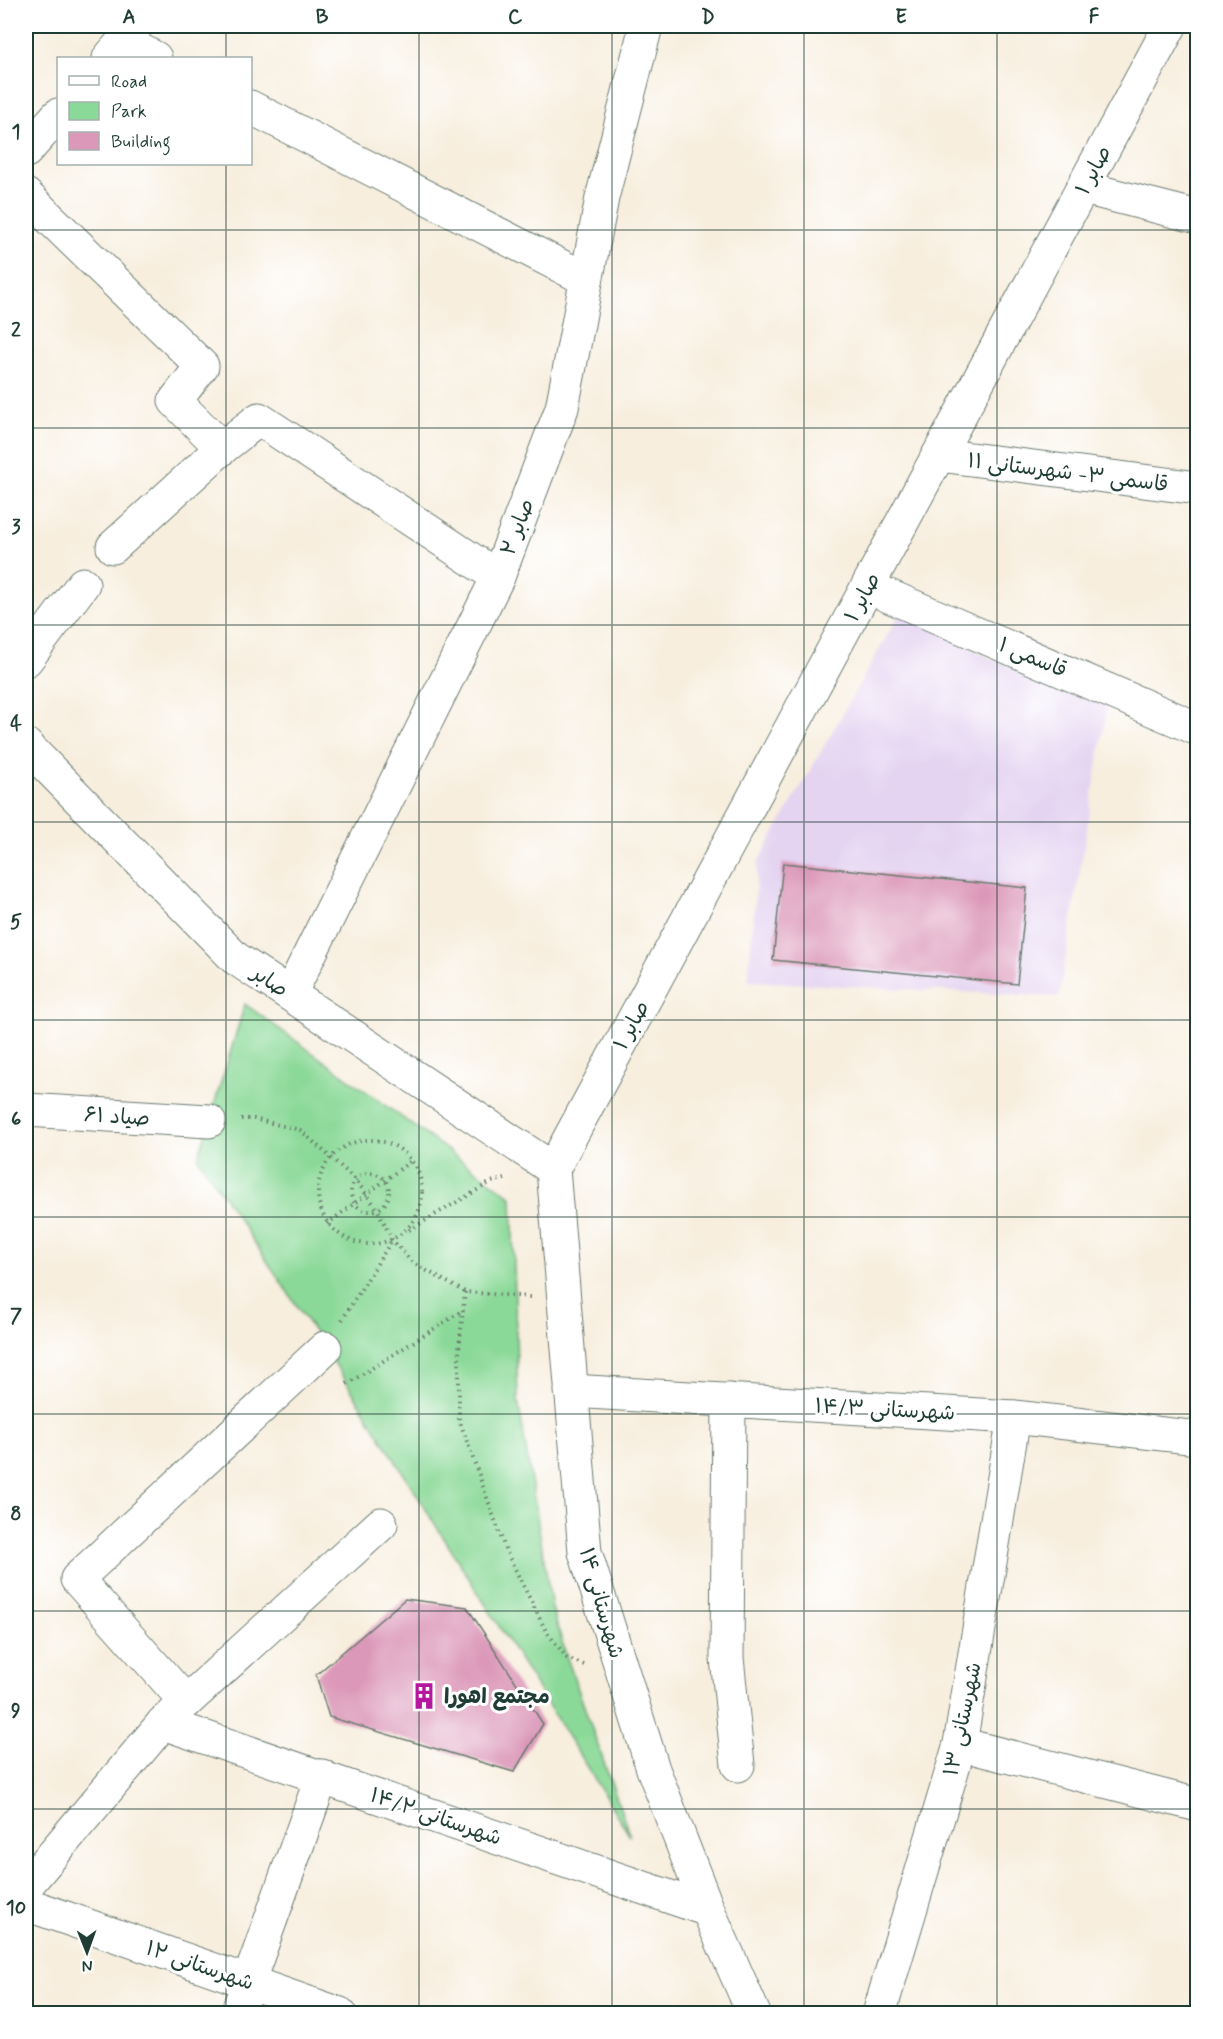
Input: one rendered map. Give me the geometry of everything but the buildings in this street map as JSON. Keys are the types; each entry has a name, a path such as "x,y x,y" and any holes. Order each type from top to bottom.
{"street":[{"name":"صابر ۲","path":"290,994 498,577 562,408 602,198 646,26"},
{"name":"صابر ۱","path":"553,1169 1170,26"},
{"path":"123,42 153,57"},
{"path":"252,108 586,279"},
{"path":"26,151 57,116"},
{"path":"1084,188 1197,217"},
{"path":"26,195 202,366 175,401 222,448"},
{"path":"112,547 222,448 259,419 498,577"},
{"name":"قاسمی ۳- شهرستانی ۱۱","path":"939,455 1197,488"},
{"path":"26,660 83,585"},
{"name":"قاسمی ۱","path":"868,587 1197,729"},
{"name":"صابر","path":"26,745 235,958 553,1169"},
{"name":"صیاد ۶۱","path":"26,1110 209,1121"},
{"name":"شهرستانی ۱۴","path":"553,1169 585,1552 653,1769 708,1910 754,2013"},
{"path":"175,1713 77,1579 325,1348"},
{"name":"شهرستانی ۱۴/۳","path":"571,1391 1014,1417 1197,1438"},
{"path":"729,1400 727,1658 738,1765"},
{"name":"شهرستانی ۱۳","path":"879,2013 960,1744 1014,1417"},
{"path":"26,1886 175,1713 381,1524"},
{"name":"شهرستانی ۱۴/۲","path":"175,1713 322,1776 708,1910"},
{"path":"960,1744 1197,1805"},
{"path":"237,2013 322,1776"},
{"name":"شهرستانی ۱۲","path":"26,1904 340,2013"}],"path":[{"path":"209,1121 254,1119 300,1130 355,1179 378,1210 392,1240 413,1263 465,1292 564,1299"},
{"path":"325,1348 392,1240 410,1226 421,1205 422,1181 412,1160 394,1144 371,1139 348,1143 329,1158 318,1178 317,1202 327,1224 345,1239 368,1245 392,1240 491,1182 553,1169"},
{"path":"327,1224 412,1160"},
{"path":"378,1210 360,1210 354,1204 350,1187 355,1179 370,1172 386,1180"},
{"path":"378,1210 389,1196 386,1180"},
{"path":"465,1292 459,1347 459,1419 506,1551 546,1631 567,1658 625,1681"},
{"path":"347,1384 463,1311"}],"shaded area":[{"path":"903,608 995,661 1111,683 1059,997 748,981 758,862"}],"green space":[{"path":"245,1004 512,1197 518,1400 552,1608 567,1658 630,1836 325,1348 198,1158"}],"place":[{"name":"مجتمع اهورا","path":"424,1696"}]}
